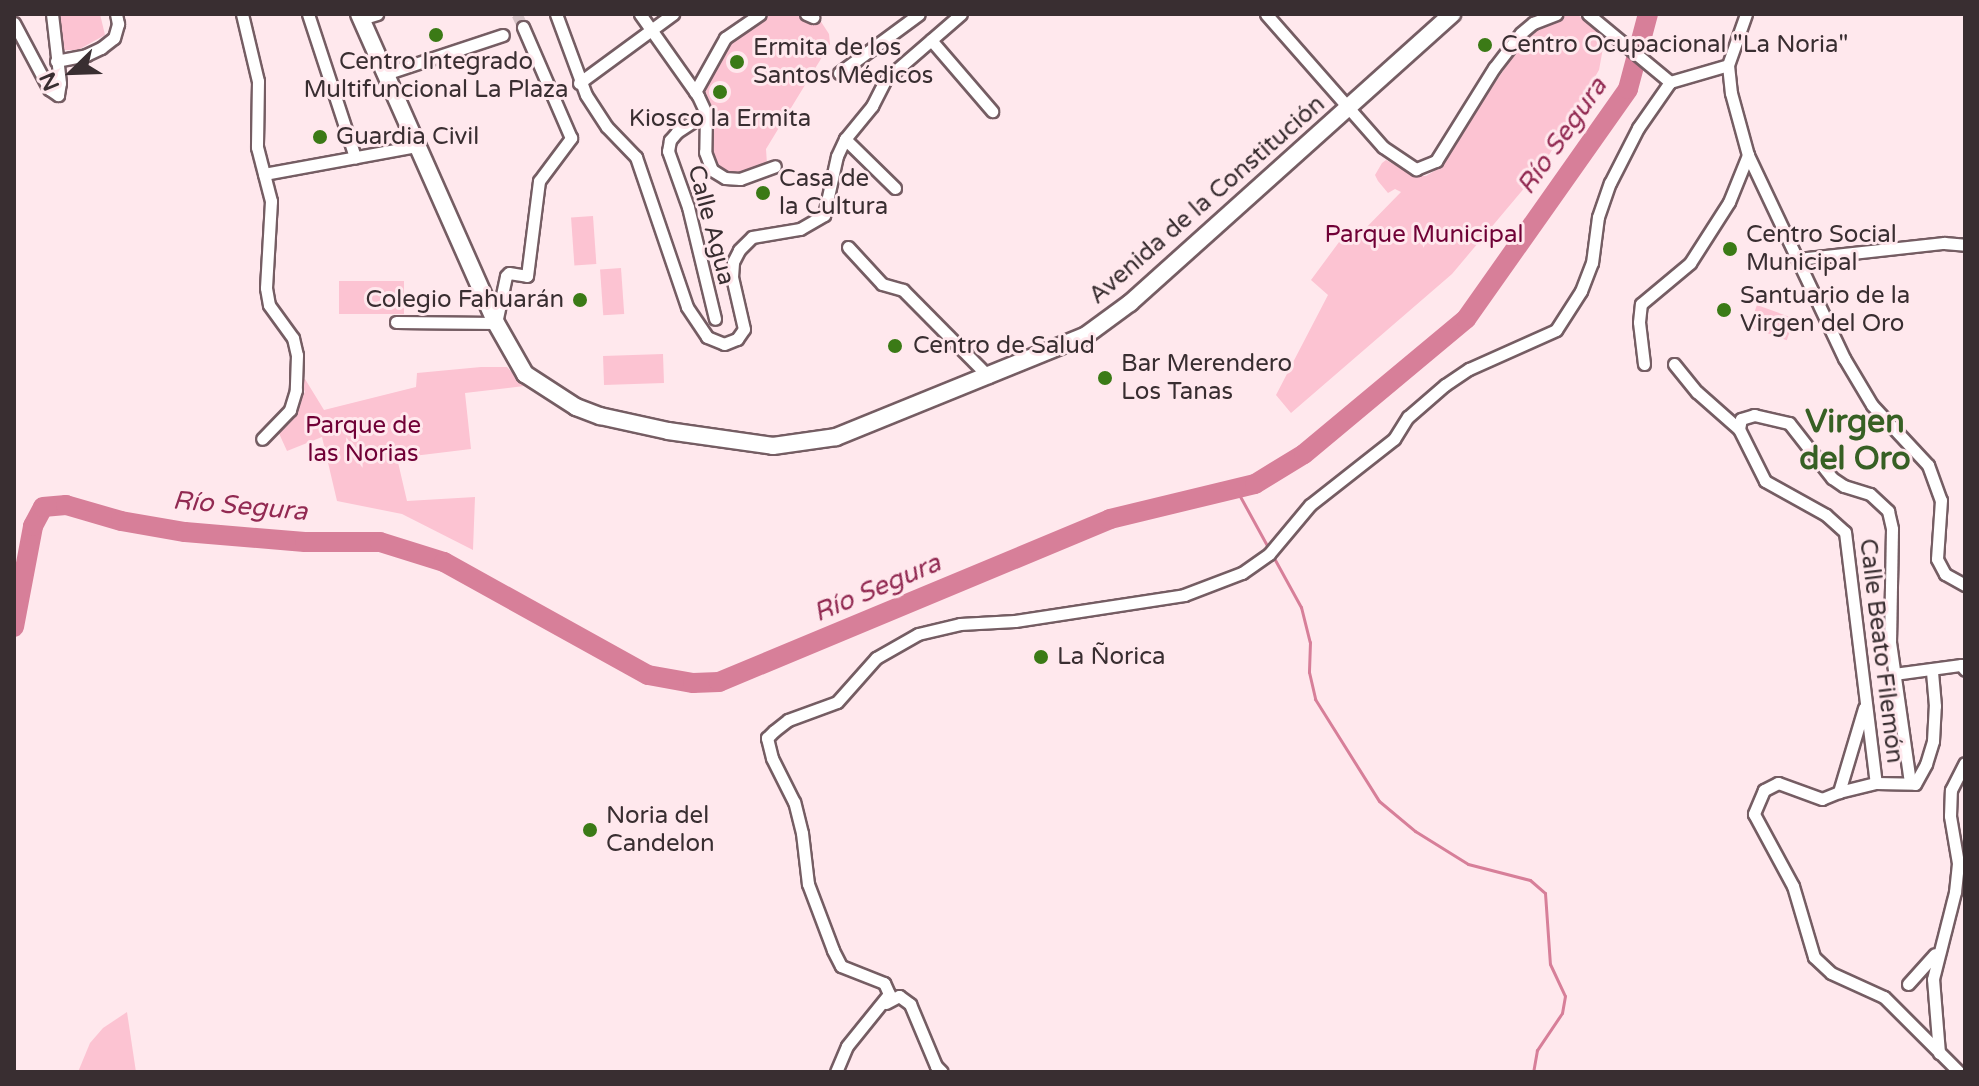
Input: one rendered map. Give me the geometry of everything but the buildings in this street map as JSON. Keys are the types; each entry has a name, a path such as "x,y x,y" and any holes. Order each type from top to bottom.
{"street":[{"path":"14,23 49,89 58,95 60,83 52,14"},
{"path":"56,61 101,48 114,38 118,24 116,14"},
{"path":"242,14 258,81 257,147 272,218 266,288 269,305 293,338 298,373 290,410 281,424 262,439"},
{"path":"308,14 355,157"},
{"path":"556,14 579,83 601,120 636,157 687,307 707,337 724,344 737,339 744,329 732,277 733,262 739,250 752,237 816,223 824,215 837,156 845,139 872,106 886,79 960,14"},
{"path":"640,14 695,92 706,113 705,152 712,170 725,178 740,179 775,166"},
{"path":"579,83 673,14"},
{"path":"695,92 725,38 760,14"},
{"path":"839,73 919,14"},
{"path":"1266,14 1383,147 1416,169 1436,161 1494,68 1521,33 1556,14"},
{"name":"Avenida de la Constitución","path":"366,16 385,74 496,323 525,374 576,407 630,423 755,445 793,446 836,437 1057,350 1113,317 1452,14"},
{"path":"1588,14 1665,78"},
{"path":"1746,14 1728,65 1731,93 1748,155 1824,320 1872,405 1928,465 1941,500 1937,559 1945,574 1965,585"},
{"path":"396,322 496,323 506,276 514,274 522,278 528,272 539,181 571,138 523,27"},
{"path":"385,74 503,35"},
{"path":"931,40 992,111"},
{"path":"836,1072 847,1046 885,1003 889,994 884,983 841,966 833,950 808,884 802,833 794,802 772,758 767,738 788,720 837,702 876,658 918,634 960,624 1015,621 1184,595 1242,573 1269,554 1291,524 1331,485 1394,439 1417,407 1469,369 1556,330 1581,291 1592,263 1598,217 1610,183 1665,78 1728,65"},
{"name":"Calle Agua","path":"706,113 677,132 670,140 668,151 688,207 715,319"},
{"path":"845,139 895,188"},
{"path":"264,174 417,146"},
{"path":"1644,364 1639,322 1641,304 1690,263 1729,202 1748,155"},
{"path":"1798,259 1944,243 1965,245"},
{"path":"848,247 882,284 903,290 989,377"},
{"name":"Calle Beato Filemón","path":"1674,364 1697,392 1739,429 1765,481 1826,515 1845,532 1864,708 1876,783"},
{"path":"1739,429 1741,419 1754,415 1789,423 1832,478 1844,486 1870,494 1888,511 1892,529 1890,613 1894,674 1912,783"},
{"path":"1894,674 1961,665 1965,670"},
{"path":"1912,783 1926,764 1933,741 1935,706 1932,669"},
{"path":"1839,792 1864,708"},
{"path":"1939,1053 1933,979 1955,892 1958,863 1950,816 1951,790 1965,763"},
{"path":"1912,783 1876,783 1822,799 1778,783 1764,790 1754,814 1793,886 1814,957 1831,973 1884,997 1959,1072"},
{"path":"1908,984 1938,951"},
{"path":"885,1003 899,996 910,1004 936,1066 942,1072"}],"green space":[{"path":"57,14 100,14 105,35 78,50 62,50"},
{"path":"768,14 816,14 829,34 830,44 766,149 767,164 727,176 711,164 699,88 730,40"},
{"name":"Parque Municipal","path":"1566,15 1578,15 1605,37 1599,70 1542,167 1452,274 1291,413 1276,395 1328,295 1311,280 1345,234 1359,235 1401,192 1395,189 1388,193 1378,181 1375,175 1382,163 1386,160 1416,176 1426,176 1436,170 1526,37"},
{"path":"593,216 596,264 574,265 571,218"},
{"path":"621,268 624,314 603,315 600,269"},
{"path":"339,281 404,281 404,314 339,314"},
{"path":"1757,305 1795,319 1787,340 1749,327"},
{"path":"663,354 664,383 604,385 603,356"},
{"name":"Parque de las Norias","path":"507,367 524,386 465,393 471,449 397,458 407,501 475,497 473,550 402,514 337,501 322,437 287,451 277,429 305,392 300,380 305,379 324,410 416,387 417,373"},
{"path":"127,1012 136,1072 78,1072 90,1043 103,1028"}],"waterway":[{"name":"Río Segura","path":"14,627 33,526 43,507 66,505 121,521 185,532 305,542 380,542 444,562 648,675 693,683 719,682 1110,519 1255,484 1304,454 1466,319 1628,89 1648,14"},
{"path":"1236,489 1301,607 1310,642 1309,672 1315,699 1379,801 1415,831 1468,864 1530,880 1545,893 1550,964 1565,996 1562,1013 1537,1050 1533,1072"}],"tunnel":[{"path":"517,14 523,27"}],"place":[{"name":"Centro Integrado Multifuncional La Plaza","path":"436,35"},
{"name":"Centro Ocupacional \"La Noria\"","path":"1485,45"},
{"name":"Ermita de los Santos Médicos","path":"737,62"},
{"name":"Kiosco la Ermita","path":"720,92"},
{"name":"Guardia Civil","path":"320,137"},
{"name":"Casa de la Cultura","path":"763,193"},
{"name":"Centro Social Municipal","path":"1730,249"},
{"name":"Colegio Fahuarán","path":"580,300"},
{"name":"Santuario de la Virgen del Oro","path":"1724,310"},
{"name":"Centro de Salud","path":"895,346"},
{"name":"Bar Merendero Los Tanas","path":"1105,378"},
{"name":"La Ñorica","path":"1041,657"},
{"name":"Noria del Candelon","path":"590,830"}],"district":[{"name":"Virgen del Oro","path":"1855,442"}]}
